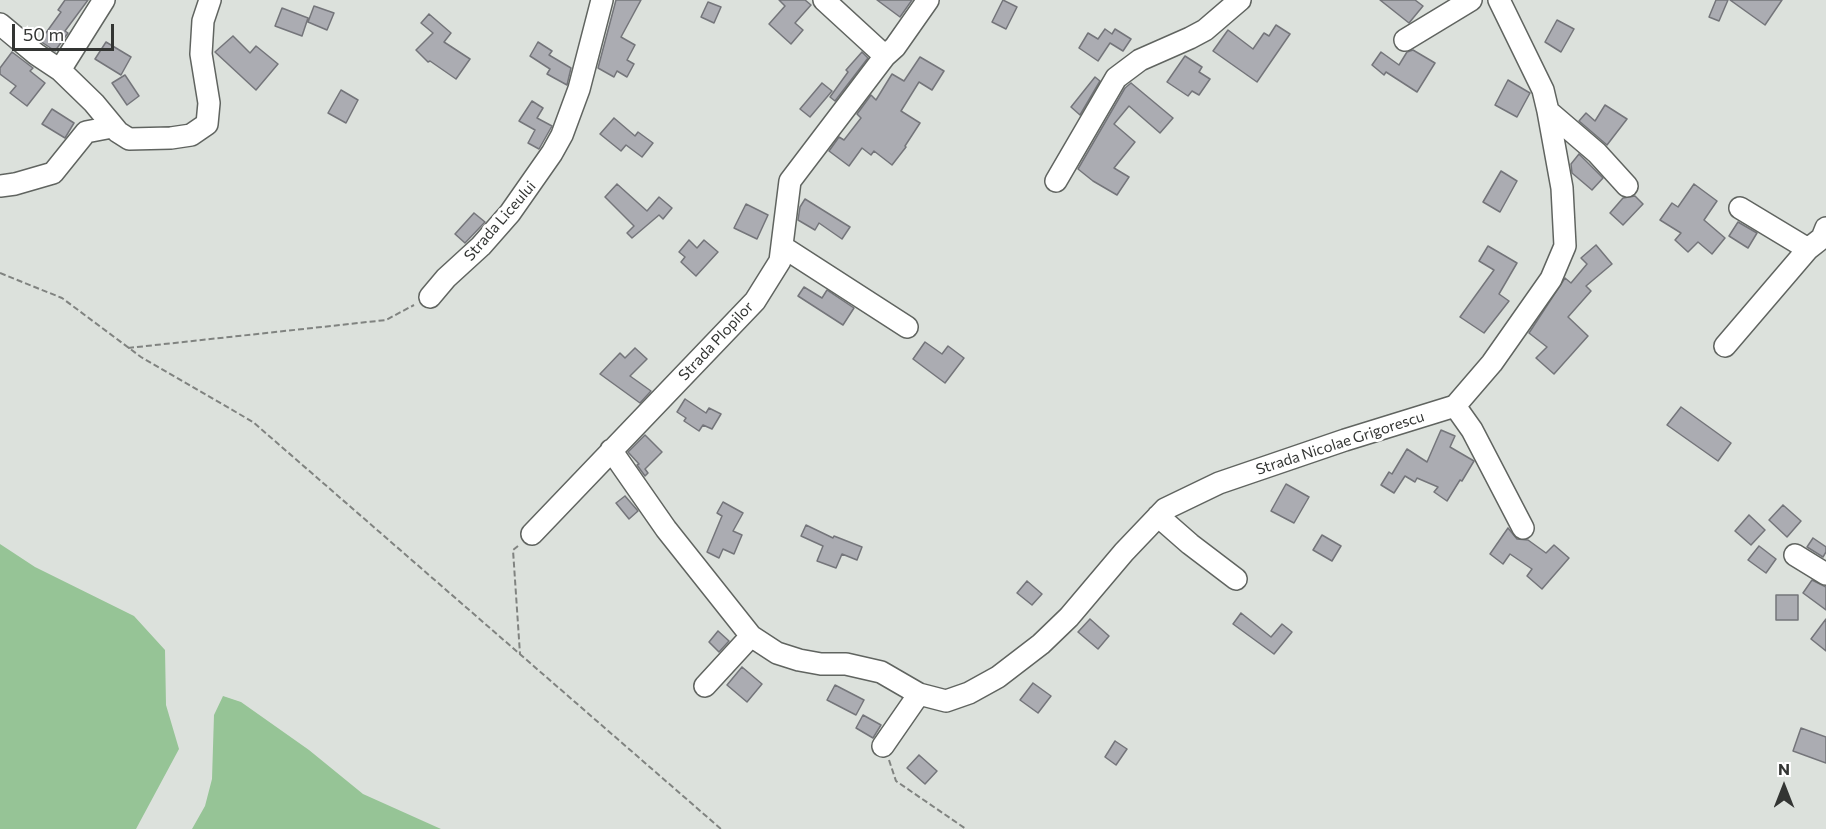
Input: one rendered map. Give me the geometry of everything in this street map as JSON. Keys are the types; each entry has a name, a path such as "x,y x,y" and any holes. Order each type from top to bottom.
{"street":[{"path":"60,70 105,0"},
{"path":"0,24 36,54 60,70 94,103 112,127 129,139 191,135 207,124 209,103 201,54 203,21 210,0"},
{"name":"Strada Liceului","path":"430,297 510,213 552,153 562,135 579,89 602,0"},
{"path":"824,0 885,56"},
{"name":"Strada Plopilor","path":"532,534 755,301 780,261 790,181 885,56 895,47 928,0"},
{"path":"1056,181 1116,78 1140,60 1205,30 1240,0"},
{"path":"1405,40 1471,0"},
{"path":"1499,0 1543,90 1562,188 1565,246 1551,279 1538,298 1492,363 1455,406 1472,430 1523,528"},
{"path":"1548,111 1597,153 1627,186"},
{"path":"0,186 52,173 86,132 112,127"},
{"path":"1740,208 1808,249"},
{"path":"1725,346 1808,249 1822,238 1826,228"},
{"path":"783,247 907,327"},
{"name":"Strada Nicolae Grigorescu","path":"611,450 666,529 751,636 777,653 799,660 821,664 846,664 881,672 919,694 946,701 969,693 998,677 1070,617 1124,552 1165,509 1219,483 1455,406"},
{"path":"1158,516 1236,579"},
{"path":"1795,555 1826,574"},
{"path":"705,686 751,636"},
{"path":"884,746 919,694"}],"path":[{"path":"0,273 62,298 141,357 253,422 721,829"},
{"path":"128,348 386,320 430,297"},
{"path":"520,654 513,550 532,534"},
{"path":"884,746 896,781 966,829"}],"green space":[{"path":"0,544 35,567 134,616 165,650 166,705 179,749 136,829 0,829"},
{"path":"223,696 241,702 309,750 363,794 441,829 192,829 205,806 212,779 214,715"}],"building":[{"path":"65,0 88,0 65,31 68,33 55,51 40,41 61,12 58,10"},
{"path":"616,0 641,0 621,37 635,45 627,60 634,64 627,77 617,71 614,77 598,68"},
{"path":"779,0 805,0 811,5 795,23 803,30 791,44 769,24 785,6"},
{"path":"877,0 912,0 900,17"},
{"path":"1003,0 1017,7 1006,29 992,22"},
{"path":"1380,0 1415,0 1423,6 1409,23"},
{"path":"1716,0 1728,0 1719,21 1709,17"},
{"path":"1730,0 1782,0 1765,25"},
{"path":"708,2 721,7 714,23 701,17"},
{"path":"314,6 334,13 327,30 308,22"},
{"path":"282,8 308,18 302,36 275,26"},
{"path":"429,14 451,33 444,42 470,59 456,79 430,61 428,62 416,50 433,33 421,23"},
{"path":"1557,20 1574,29 1561,52 1545,42"},
{"path":"1276,25 1290,34 1257,82 1213,51 1228,30 1253,49 1264,33 1269,36"},
{"path":"1105,29 1112,34 1115,29 1131,39 1123,51 1110,43 1098,61 1079,48 1088,33 1098,39"},
{"path":"233,36 250,53 256,46 278,64 256,90 215,52"},
{"path":"106,42 131,57 121,75 95,59"},
{"path":"538,42 552,51 549,55 571,68 567,85 547,74 550,69 530,56"},
{"path":"1413,50 1435,63 1417,92 1386,72 1384,75 1372,65 1381,52 1399,65 1407,52"},
{"path":"12,52 33,68 30,71 45,83 27,106 10,93 16,86 0,74 0,68"},
{"path":"862,52 868,58 835,101 830,97 848,72 846,70"},
{"path":"1185,56 1202,67 1199,72 1210,79 1199,95 1192,91 1188,96 1167,82"},
{"path":"920,57 944,71 932,90 919,82 901,111 920,123 892,165 874,151 871,155 862,148 849,166 829,151 839,137 844,140 861,118 857,114 871,95 876,100 892,74 904,81"},
{"path":"125,75 139,96 127,105 112,83"},
{"path":"1095,77 1100,81 1080,115 1071,107"},
{"path":"1508,80 1530,93 1517,117 1495,105"},
{"path":"822,83 832,91 810,117 800,109"},
{"path":"1131,83 1173,118 1160,133 1129,106 1114,124 1135,142 1114,168 1129,177 1117,195 1078,169 1125,88"},
{"path":"341,90 358,100 346,123 328,113"},
{"path":"532,101 543,108 537,118 552,126 539,149 528,143 535,130 519,121"},
{"path":"1605,105 1627,119 1607,145 1579,121 1586,113 1595,121"},
{"path":"52,109 74,123 65,138 42,124"},
{"path":"614,118 635,136 638,132 653,143 642,157 626,145 621,151 600,134"},
{"path":"1579,154 1603,178 1592,190 1572,173 1571,164"},
{"path":"1501,171 1517,181 1500,212 1483,202"},
{"path":"617,184 647,211 659,197 672,208 663,219 659,215 632,238 627,233 634,226 605,197"},
{"path":"1694,184 1717,201 1704,220 1725,238 1712,254 1698,242 1688,252 1675,240 1681,233 1660,220 1672,203 1678,207"},
{"path":"1635,196 1643,204 1623,225 1610,213 1623,198"},
{"path":"805,199 850,227 842,239 819,223 815,230 798,220 800,207"},
{"path":"746,204 768,215 757,239 734,228"},
{"path":"474,213 485,222 465,243 455,234"},
{"path":"1738,222 1757,233 1748,248 1729,236"},
{"path":"689,240 697,248 704,240 718,252 696,276 681,262 685,257 679,252"},
{"path":"1596,245 1612,264 1586,286 1591,291 1568,317 1588,336 1554,374 1536,358 1547,347 1529,333 1565,278 1571,283 1587,264 1581,258"},
{"path":"1488,246 1517,263 1499,294 1509,301 1484,333 1460,317 1494,270 1479,261"},
{"path":"804,287 822,298 827,290 854,308 843,325 798,296"},
{"path":"925,342 942,354 948,346 964,358 945,383 913,359"},
{"path":"635,348 647,359 630,376 651,391 640,403 600,374 620,353 625,358"},
{"path":"685,399 706,413 709,408 721,414 712,429 703,425 699,431 684,421 686,418 677,412"},
{"path":"1681,407 1731,443 1718,461 1667,425"},
{"path":"1441,430 1455,436 1450,447 1474,461 1447,501 1434,492 1438,487 1417,478 1415,482 1405,476 1394,493 1381,485 1389,472 1392,474 1407,449 1427,462"},
{"path":"645,435 662,452 645,469 648,473 645,476 637,465 639,464 628,452"},
{"path":"1286,484 1309,497 1294,523 1271,511"},
{"path":"625,496 638,511 629,519 616,503"},
{"path":"723,502 743,513 733,531 742,535 734,554 723,549 719,558 707,552 722,516 717,513"},
{"path":"1783,505 1801,521 1787,537 1769,520"},
{"path":"1749,515 1765,530 1751,545 1735,531"},
{"path":"806,525 833,538 834,536 862,547 857,560 842,554 836,568 817,561 823,546 801,536"},
{"path":"1508,528 1517,539 1528,540 1546,553 1554,545 1569,558 1542,589 1527,576 1532,569 1510,554 1503,564 1490,554"},
{"path":"1322,535 1341,546 1332,561 1313,550"},
{"path":"1813,538 1826,547 1823,557 1807,547"},
{"path":"1759,546 1776,559 1766,573 1748,560"},
{"path":"1812,580 1826,587 1826,610 1803,593"},
{"path":"1027,581 1042,594 1032,605 1017,593"},
{"path":"1776,595 1798,595 1798,620 1776,620"},
{"path":"1241,613 1271,637 1282,624 1292,632 1274,654 1233,624"},
{"path":"1090,619 1109,636 1098,649 1078,632"},
{"path":"1826,619 1826,651 1811,639"},
{"path":"718,631 729,641 719,652 709,642"},
{"path":"742,667 762,684 747,702 727,685"},
{"path":"1033,683 1051,696 1038,713 1020,700"},
{"path":"835,685 864,700 856,715 827,700"},
{"path":"863,715 881,725 873,738 856,728"},
{"path":"1801,728 1826,737 1826,763 1793,751"},
{"path":"1115,741 1127,749 1116,765 1105,757"},
{"path":"919,755 937,771 925,784 907,768"}]}
